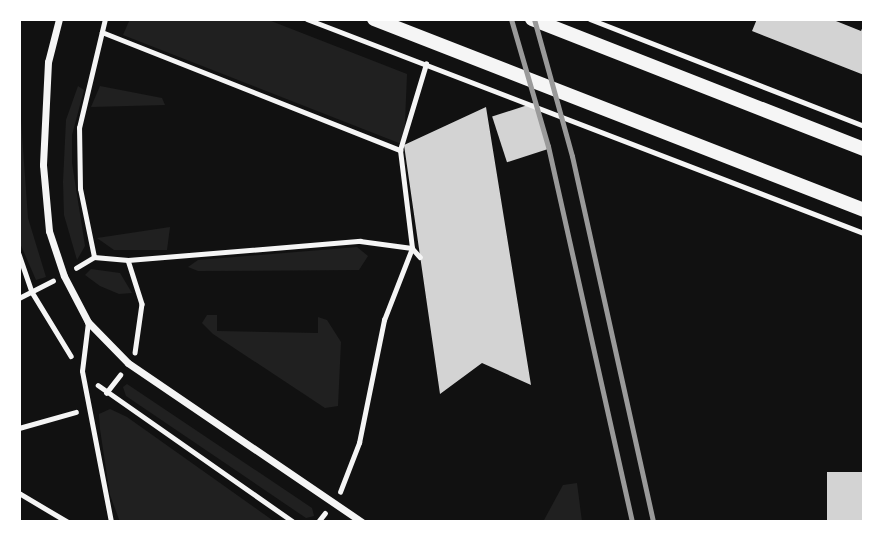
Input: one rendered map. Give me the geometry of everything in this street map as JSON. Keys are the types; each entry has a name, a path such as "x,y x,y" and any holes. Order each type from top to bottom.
{"main road":[{"path":"374,19 864,210"},
{"path":"532,19 864,149"}],"street":[{"path":"59,19 48,62 43,165 49,231 64,276 88,322 128,363 362,522"}],"lane":[{"path":"88,322 82,371 111,522"}],"path":[{"path":"94,257 80,189 79,128 106,19"},
{"path":"307,19 864,233"},
{"path":"590,19 864,125"},
{"path":"102,32 400,150"},
{"path":"334,502 352,464 384,320 412,248 400,150 426,64"},
{"path":"19,298 64,276 94,257 128,260 360,242 412,248 420,257"},
{"path":"19,254 32,292 82,371 293,522"},
{"path":"128,260 142,304 141,330"},
{"path":"19,428 88,409"},
{"path":"19,493 68,522"}],"shaded area":[{"path":"130,19 266,19 407,74 404,145 123,35"},
{"path":"78,86 84,90 72,135 72,163 85,246 77,260 64,215 63,182 66,120"},
{"path":"100,86 162,98 165,105 91,107"},
{"path":"19,92 28,218 46,277 36,280 19,241"},
{"path":"170,227 167,250 114,250 97,238"},
{"path":"357,247 368,256 359,270 198,271 188,267 198,260"},
{"path":"91,269 120,273 132,293 119,294 100,286 85,275"},
{"path":"207,315 217,315 217,331 318,333 318,317 327,320 341,342 338,406 325,408 213,334 202,323"},
{"path":"127,384 312,508 314,516 306,518 126,396 123,387"},
{"path":"110,409 127,417 275,522 120,522 110,495 100,429 99,414"},
{"path":"577,483 582,522 543,522 563,485"}],"building":[{"path":"757,19 831,19 861,31 864,24 864,75 752,31"},
{"path":"534,103 549,149 507,162 492,117"},
{"path":"486,107 531,385 482,363 440,394 404,145"},
{"path":"827,472 864,472 864,522 827,522"}],"railway":[{"path":"511,19 548,146 632,522"},
{"path":"534,19 572,156 653,522"}]}
